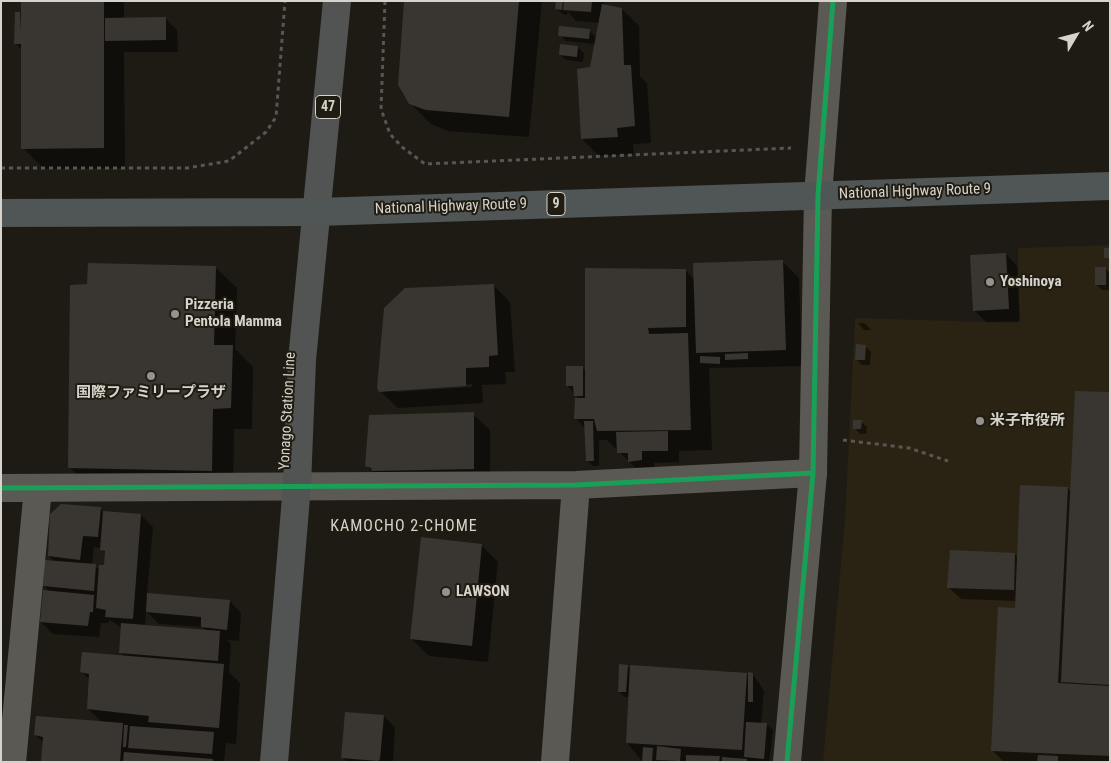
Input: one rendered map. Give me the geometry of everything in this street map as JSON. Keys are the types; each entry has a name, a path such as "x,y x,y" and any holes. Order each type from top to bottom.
{"highway":[{"name":"National Highway Route 9","path":"1,213 318,212 1110,186"}],"main road":[{"name":"47","path":"318,212 337,1"},
{"name":"Yonago Station Line","path":"274,762 297,485 302,360 318,212"}],"street":[{"path":"787,762 813,473 818,195 833,1"},
{"path":"1,488 576,485 813,473"},
{"path":"555,762 576,485"},
{"path":"12,762 38,488"}],"path":[{"path":"1,168 187,168 228,161 266,132 276,116 285,1"},
{"path":"385,1 381,109 390,134 402,147 426,164 822,146"},
{"path":"835,439 909,448 948,461"}],"shaded area":[{"name":"米子市役所","path":"1110,245 1110,762 823,762 845,520 855,318 1019,323 1018,248"}],"building":[{"path":"21,1 104,1 104,148 21,149 21,44 14,44 15,12 20,12 21,31"},
{"path":"404,1 519,1 509,117 426,110 409,104 398,85"},
{"path":"556,1 563,1 562,10 555,9"},
{"path":"564,1 592,1 591,12 563,10"},
{"path":"602,4 622,8 624,65 631,65 635,126 617,128 618,137 581,139 577,69 590,67"},
{"path":"166,17 166,40 105,41 105,18"},
{"path":"559,26 590,29 589,39 558,36"},
{"path":"560,44 578,46 577,57 559,55"},
{"path":"1104,248 1110,248 1110,258 1104,258"},
{"name":"Yoshinoya","path":"1006,253 1009,309 973,311 970,255"},
{"path":"783,260 786,350 696,353 693,263"},
{"name":"国際ファミリープラザ","path":"88,263 216,266 214,345 233,345 231,408 213,409 212,471 68,468 70,285 87,284"},
{"path":"1095,267 1106,267 1106,285 1095,285"},
{"path":"585,268 686,269 686,327 648,328 649,334 688,333 691,430 597,431 594,419 574,419 575,398 585,398"},
{"path":"494,284 498,355 489,356 489,367 466,368 466,386 379,392 377,388 384,308 405,288"},
{"path":"856,344 866,345 865,360 855,360"},
{"path":"748,353 748,359 725,360 725,354"},
{"path":"700,356 720,357 720,364 700,363"},
{"path":"566,366 583,366 583,396 574,396 573,386 566,386"},
{"path":"1075,391 1110,392 1110,685 1061,682"},
{"path":"474,412 474,469 372,471 371,468 365,466 369,415"},
{"path":"853,420 862,420 861,429 853,429"},
{"path":"584,421 593,421 594,461 586,461"},
{"path":"668,431 668,451 642,451 642,460 628,462 628,453 617,453 616,432"},
{"path":"1020,485 1068,487 1058,683 1110,686 1110,756 991,751 998,607 1015,608"},
{"path":"61,504 101,507 98,537 83,536 80,560 48,556 50,514"},
{"path":"103,511 141,514 133,619 105,617 106,610 96,608 99,565 104,565 105,551 100,550"},
{"name":"LAWSON","path":"421,537 482,544 472,646 410,639"},
{"path":"950,550 1015,553 1014,590 947,588"},
{"path":"44,560 96,564 94,591 43,586"},
{"path":"43,590 94,595 93,612 90,612 88,626 40,622"},
{"path":"147,593 230,600 227,630 201,627 201,617 146,612"},
{"path":"121,623 220,631 218,661 119,653"},
{"path":"82,652 224,664 219,728 148,722 149,716 87,709 89,674 80,672"},
{"path":"619,664 628,665 626,692 618,692"},
{"path":"630,665 747,673 742,750 626,743"},
{"path":"748,672 753,673 753,702 748,702"},
{"path":"345,712 384,715 380,759 378,761 341,758"},
{"path":"36,716 123,723 120,762 41,762 43,737 34,735"},
{"path":"746,722 767,723 764,759 744,757"},
{"path":"124,725 128,725 126,747 123,747"},
{"path":"130,726 214,732 212,754 128,748"},
{"path":"657,746 681,749 680,761 656,760"},
{"path":"643,747 653,748 652,762 642,762"},
{"path":"124,752 213,759 213,762 123,762"},
{"path":"686,755 720,756 719,762 686,762"},
{"path":"1038,755 1058,756 1058,762 1037,762"},
{"path":"722,757 747,759 747,762 722,762"}],"cycle path":[{"path":"787,762 813,473 818,195 833,1"},
{"path":"1,488 576,485 813,473"}],"place":[{"name":"Yoshinoya","path":"990,282"},
{"name":"Pizzeria Pentola Mamma","path":"175,314"},
{"name":"国際ファミリープラザ","path":"151,376"},
{"name":"米子市役所","path":"980,421"},
{"name":"LAWSON","path":"446,592"}],"district":[{"name":"KAMOCHO 2-CHOME","path":"404,527"}]}
